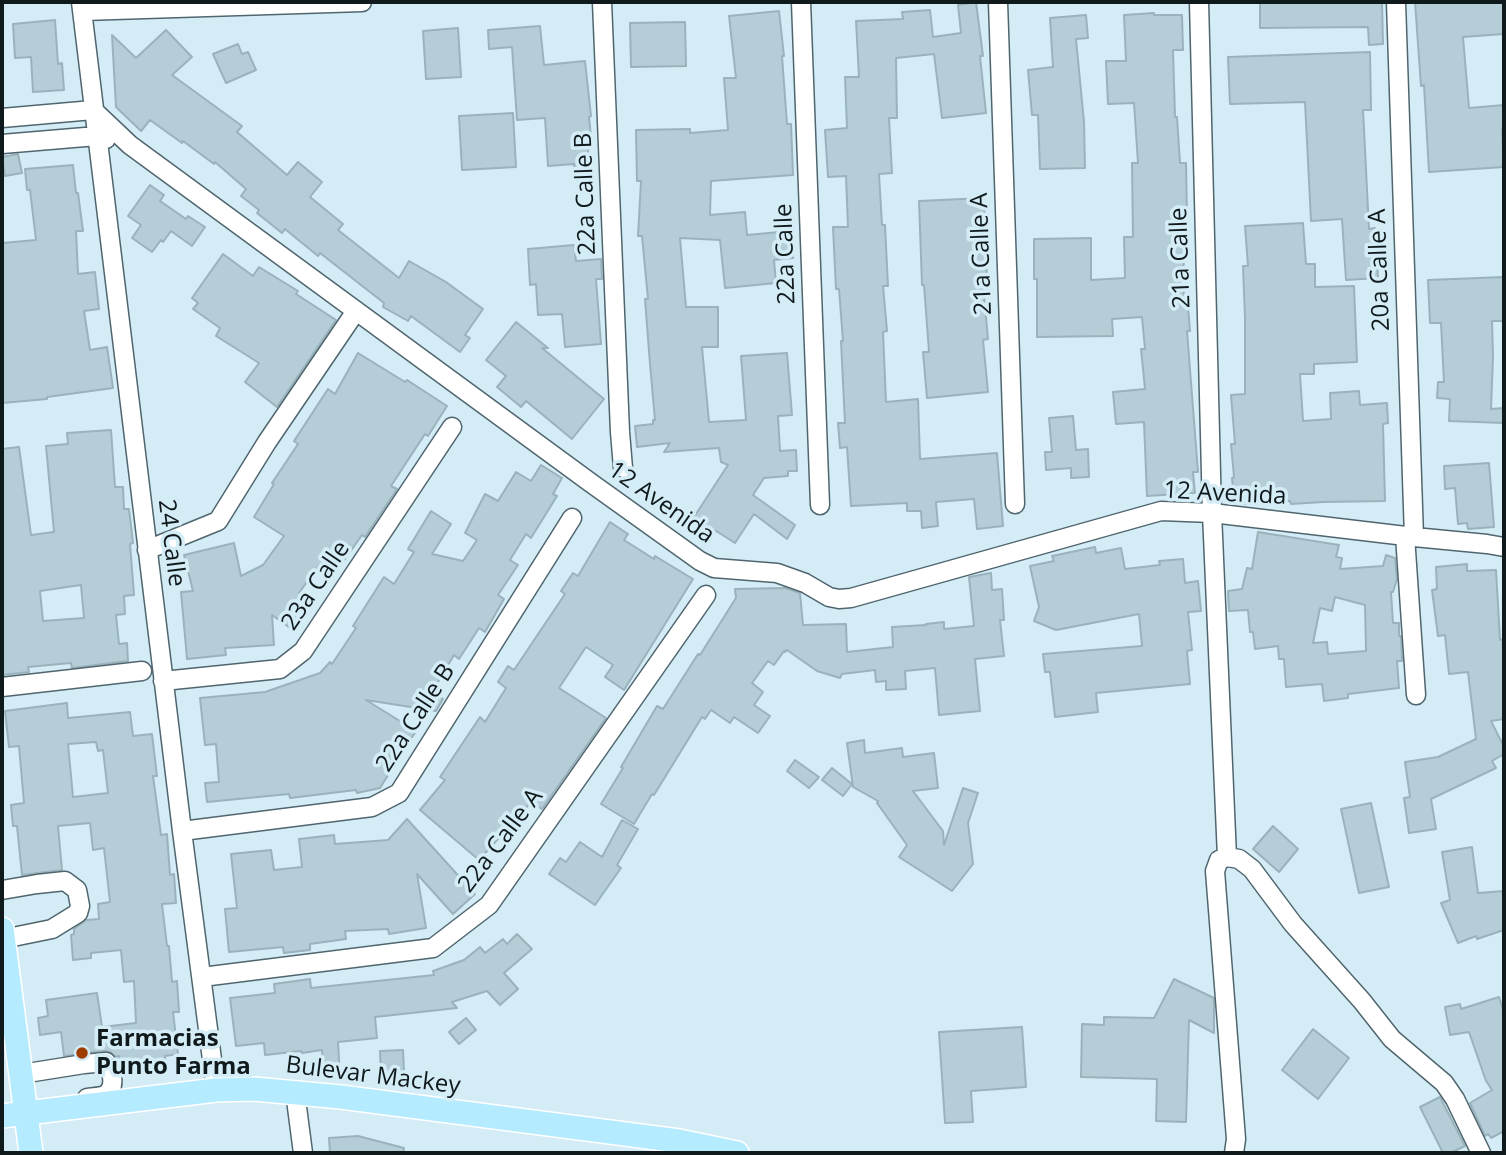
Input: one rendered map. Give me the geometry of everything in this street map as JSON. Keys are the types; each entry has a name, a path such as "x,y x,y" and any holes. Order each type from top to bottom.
{"main road":[{"path":"2,934 31,1153"},
{"name":"Bulevar Mackey","path":"2,1116 25,1109 216,1090 254,1089 295,1092 737,1153"}],"street":[{"path":"82,6 362,2"},
{"name":"22a Calle B","path":"602,2 623,468"},
{"name":"22a Calle","path":"801,2 820,505"},
{"name":"21a Calle A","path":"998,2 1015,504"},
{"name":"21a Calle","path":"1199,2 1212,513 1227,857"},
{"name":"20a Calle A","path":"1396,2 1409,536 1416,695"},
{"name":"24 Calle","path":"82,6 163,681 216,1090"},
{"path":"2,118 93,110"},
{"name":"12 Avenida","path":"93,110 130,145 699,561 714,568 777,573 805,583 829,597 851,598 1161,512 1212,513 1504,547"},
{"name":"12 Avenida","path":"2,144 97,136 130,145"},
{"path":"147,550 218,521 267,442 356,311"},
{"name":"23a Calle","path":"163,681 279,669 303,651 452,427"},
{"name":"22a Calle B","path":"182,831 372,807 399,793 572,518"},
{"name":"22a Calle A","path":"202,977 433,948 443,941 489,905 706,594"},
{"path":"2,687 142,671"},
{"path":"1234,1153 1236,1139 1215,871 1219,860 1227,857 1239,859 1252,869 1293,924 1392,1039 1444,1083 1455,1099 1481,1153"},
{"path":"2,890 65,881 77,890 80,906 78,913 52,929 2,934"},
{"path":"21,1074 106,1062 111,1069 112,1084 109,1092 104,1095 25,1109"},
{"path":"295,1092 303,1153"}],"building":[{"path":"976,2 983,56 980,56 986,113 942,118 934,54 896,58 897,118 889,118 892,173 879,174 888,286 883,286 887,331 883,332 886,402 918,399 920,459 997,453 1003,526 977,529 974,499 936,502 938,526 922,528 921,511 907,511 907,503 851,506 847,447 840,448 838,423 845,423 843,341 839,289 836,289 833,227 848,227 846,176 828,177 825,130 847,128 845,77 859,77 856,21 903,19 902,12 930,10 933,37 961,33 958,5"},
{"path":"1260,2 1382,2 1383,44 1369,45 1368,27 1260,28"},
{"path":"1415,2 1504,2 1504,34 1463,37 1469,108 1504,105 1504,167 1429,172 1424,85 1421,86"},
{"path":"779,11 787,124 791,124 793,175 711,181 710,215 745,212 747,235 790,231 793,258 774,260 776,283 725,288 720,240 680,238 686,307 718,307 718,347 702,347 709,422 746,420 741,356 787,353 792,415 778,416 780,451 796,450 797,471 788,471 788,476 764,478 753,495 795,525 787,539 754,514 735,543 694,517 728,465 721,462 719,448 664,452 670,443 637,447 635,426 653,424 655,420 645,299 648,299 642,236 638,236 641,181 637,181 636,130 690,129 690,133 728,130 724,78 736,78 729,16"},
{"path":"1086,15 1088,38 1076,39 1084,122 1085,168 1040,169 1038,115 1032,115 1028,70 1053,67 1050,18"},
{"path":"1124,15 1182,15 1183,50 1173,50 1175,117 1180,163 1186,163 1187,221 1183,221 1184,295 1187,295 1190,331 1187,331 1198,472 1193,472 1195,493 1147,496 1144,422 1116,424 1113,392 1145,389 1141,349 1145,349 1142,317 1112,319 1113,336 1037,337 1034,239 1091,238 1091,280 1125,278 1124,237 1133,237 1132,163 1138,163 1134,103 1108,104 1106,61 1126,61"},
{"path":"55,20 58,64 62,63 64,90 33,92 31,57 15,58 13,24"},
{"path":"685,22 686,66 631,67 630,23"},
{"path":"540,26 544,65 585,61 591,116 591,137 587,137 590,171 575,173 574,164 548,166 545,118 517,120 512,47 489,49 488,30"},
{"path":"458,28 461,77 426,79 423,31"},
{"path":"166,30 192,57 172,75 242,126 237,132 287,175 298,162 322,182 310,197 343,224 338,230 399,278 409,261 446,282 483,309 465,335 470,338 460,352 411,316 408,321 383,307 384,303 320,253 318,256 285,229 282,233 257,213 259,210 241,196 246,189 215,162 214,164 150,120 141,131 116,107 112,35 136,58"},
{"path":"238,44 242,54 248,52 256,70 226,83 213,54"},
{"path":"1370,52 1371,110 1363,110 1369,229 1375,228 1378,278 1346,280 1342,219 1311,221 1305,102 1230,104 1228,57"},
{"path":"513,113 516,167 462,170 459,116"},
{"path":"18,154 22,173 5,176 2,157"},
{"path":"73,165 83,231 76,231 78,274 95,272 99,309 84,311 90,350 107,347 113,388 2,403 2,243 36,240 25,169"},
{"path":"150,185 164,195 160,201 186,219 188,216 205,227 192,246 171,231 152,252 132,238 141,225 128,216"},
{"path":"984,198 987,283 983,283 988,339 983,340 988,392 927,398 923,352 929,352 922,285 919,201"},
{"path":"1303,223 1306,264 1315,264 1315,287 1354,286 1357,362 1314,364 1314,374 1300,374 1303,421 1331,419 1330,393 1359,391 1360,405 1387,403 1388,423 1383,424 1385,501 1245,504 1245,499 1234,500 1231,444 1235,444 1231,395 1245,394 1243,266 1248,266 1245,226"},
{"path":"574,245 576,261 601,259 602,279 596,279 601,344 565,347 562,314 538,315 536,284 530,285 528,249"},
{"path":"223,254 253,276 259,267 298,291 296,294 336,320 277,407 245,382 259,363 216,336 220,328 193,309 198,303 192,298"},
{"path":"1504,277 1504,321 1492,321 1491,409 1504,408 1504,423 1449,421 1450,399 1437,398 1438,382 1444,382 1441,323 1430,323 1428,280"},
{"path":"516,322 548,348 542,348 604,399 572,439 526,401 521,407 497,387 506,376 486,360"},
{"path":"358,353 447,406 391,486 397,489 365,537 362,535 333,576 319,565 299,593 313,603 293,630 272,615 274,645 225,648 226,655 187,659 181,592 193,591 184,555 234,543 241,576 263,565 284,536 254,517 274,484 272,483 298,444 294,441 328,389 335,394"},
{"path":"1073,416 1076,450 1088,449 1089,477 1071,478 1071,468 1046,470 1045,452 1052,452 1049,418"},
{"path":"111,430 115,487 123,487 124,509 129,509 133,543 130,544 134,595 124,596 125,614 116,615 119,644 127,643 128,661 72,668 71,663 28,667 29,672 2,675 2,449 19,447 31,535 54,532 46,446 68,444 67,433","holes":["81,585 84,618 43,621 40,591"]},
{"path":"1489,463 1494,527 1468,529 1467,523 1458,524 1455,488 1445,489 1444,466"},
{"path":"541,465 562,478 553,494 557,496 531,538 526,534 510,560 518,565 498,595 504,599 485,632 479,628 459,659 454,655 432,692 443,699 436,711 366,700 416,731 380,788 357,793 356,790 290,798 289,794 207,802 205,783 219,782 216,744 205,745 200,698 265,692 320,673 330,662 332,664 356,628 353,626 384,577 394,584 414,552 408,549 431,511 451,524 432,554 463,561 477,540 465,533 485,494 498,501 516,472 531,481"},
{"path":"610,522 628,534 624,540 693,579 624,690 605,677 613,665 586,647 559,688 606,718 542,809 531,802 479,860 420,810 445,780 440,777 480,717 485,722 506,688 498,682 508,666 514,670 565,594 561,591 573,573 578,576"},
{"path":"1258,532 1339,545 1336,557 1342,558 1340,569 1383,566 1386,555 1395,558 1397,579 1391,592 1393,623 1399,623 1401,636 1402,661 1397,661 1399,688 1348,694 1348,698 1324,701 1322,684 1286,687 1284,659 1279,659 1278,646 1255,649 1248,610 1229,611 1228,591 1242,589 1247,568 1252,569","holes":["1335,597 1365,605 1366,651 1328,654 1327,642 1313,643 1320,608 1332,611"]},
{"path":"1095,547 1096,553 1121,548 1125,569 1160,565 1159,561 1183,559 1185,583 1198,581 1201,611 1188,612 1192,650 1187,651 1190,684 1096,693 1098,712 1055,717 1050,672 1045,672 1043,654 1142,646 1139,614 1056,630 1034,621 1039,607 1030,566 1054,561 1052,556"},
{"path":"1467,564 1467,571 1496,570 1500,640 1504,639 1504,719 1491,721 1504,747 1504,754 1492,761 1496,768 1431,799 1436,829 1409,833 1404,798 1410,797 1405,762 1438,757 1476,739 1468,672 1449,674 1445,635 1438,636 1432,590 1437,589 1436,567"},
{"path":"991,573 992,590 1002,589 1004,620 1000,620 1004,656 975,659 980,711 939,715 935,668 905,671 906,689 886,690 886,681 876,682 875,670 842,674 840,678 817,671 787,650 774,665 768,661 752,683 763,692 754,705 770,716 758,733 734,717 730,723 711,710 705,719 702,717 634,824 601,804 657,706 663,709 736,598 735,589 785,588 800,593 803,625 846,624 847,652 893,647 892,627 944,622 944,629 974,626 969,577"},
{"path":"67,703 68,718 130,712 133,736 152,734 157,776 153,776 161,835 167,834 170,875 174,874 176,903 162,904 172,982 177,981 179,1012 173,1012 178,1054 165,1056 166,1069 123,1074 119,1056 105,1051 64,1056 61,1032 40,1035 38,1018 48,1016 46,1000 97,993 102,1027 136,1023 134,981 124,982 121,950 91,953 91,958 73,960 71,935 74,934 74,929 86,920 99,919 98,904 110,902 104,848 93,850 90,823 58,826 62,870 22,875 17,826 13,826 11,805 24,803 19,746 9,747 5,711","holes":["96,742 98,751 103,750 108,793 73,797 68,744"]},
{"path":"864,740 865,753 902,748 903,757 934,753 938,788 913,791 943,831 944,845 963,788 978,793 968,823 973,864 952,891 899,857 907,845 878,801 853,787 847,743"},
{"path":"795,760 819,777 809,788 787,771"},
{"path":"832,768 852,784 843,796 822,780"},
{"path":"1371,803 1389,887 1359,893 1341,809"},
{"path":"407,819 475,894 453,914 417,874 426,928 389,934 388,929 345,931 346,939 310,944 310,950 284,953 283,947 229,952 225,909 237,908 231,854 271,850 274,870 302,867 299,839 334,835 335,844 388,840"},
{"path":"622,820 638,829 617,865 621,868 595,905 549,874 560,858 566,862 580,842 602,857"},
{"path":"1273,826 1298,849 1279,872 1253,849"},
{"path":"1472,847 1478,893 1504,891 1504,930 1458,943 1441,903 1450,900 1442,852"},
{"path":"517,934 532,949 504,973 518,989 500,1005 487,991 452,1002 457,1008 375,1017 377,1038 338,1042 340,1077 324,1078 322,1050 265,1055 264,1043 236,1046 230,998 275,993 274,984 310,979 311,988 434,975 433,971 464,960 480,947 485,953 503,939 507,944"},
{"path":"1174,979 1214,998 1214,1033 1189,1020 1186,1122 1156,1121 1157,1079 1081,1077 1082,1024 1104,1025 1104,1017 1154,1018"},
{"path":"1499,997 1504,1013 1504,1131 1491,1138 1488,1134 1485,1136 1470,1103 1492,1090 1486,1081 1469,1032 1450,1035 1445,1007 1460,1004 1461,1009"},
{"path":"466,1018 476,1030 459,1044 449,1032"},
{"path":"1022,1027 1026,1087 971,1091 973,1122 945,1123 939,1032"},
{"path":"1313,1029 1349,1058 1318,1099 1282,1070"},
{"path":"403,1050 404,1072 381,1074 380,1051"},
{"path":"1440,1097 1465,1146 1450,1153 1443,1153 1420,1107"},
{"path":"358,1136 404,1148 403,1153 330,1153 329,1138"}],"place":[{"name":"Farmacias Punto Farma","path":"82,1053"}]}
